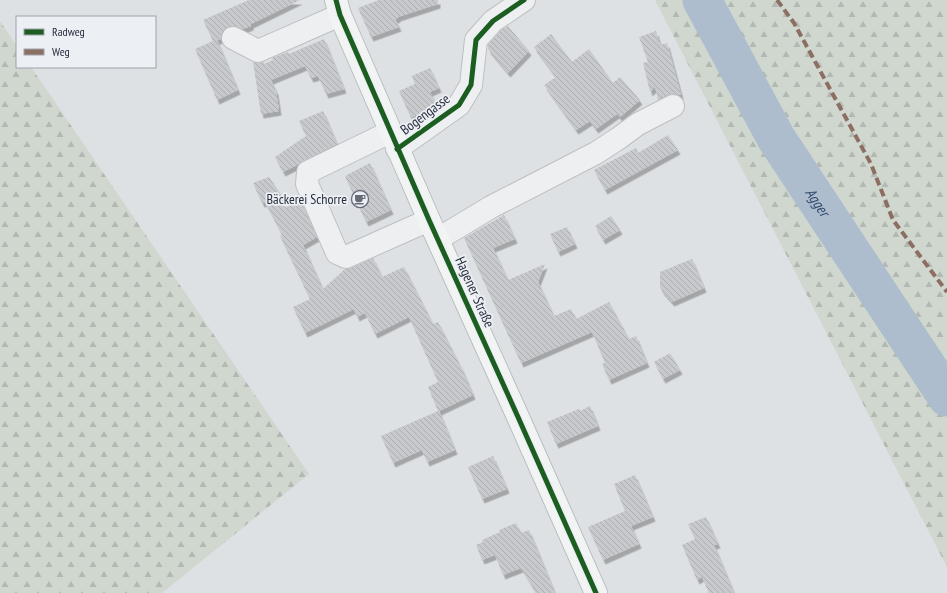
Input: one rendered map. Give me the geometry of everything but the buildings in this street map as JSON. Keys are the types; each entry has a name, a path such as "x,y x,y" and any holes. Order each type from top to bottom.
{"main road":[{"name":"Hagener Straße","path":"338,8 394,141 596,593"}],"street":[{"name":"Bogengasse","path":"433,229 346,257 337,253 307,184 308,172 394,141 459,105 471,85 476,40 493,21 524,0"},
{"path":"233,38 258,51 338,8"},
{"path":"433,229 491,207 596,153 638,124 673,106"}],"green space":[{"path":"655,0 947,0 947,567"},
{"path":"0,21 16,45 16,68 32,68 309,474 162,593 0,593"}],"waterway":[{"name":"Agger","path":"702,0 776,138 947,397"}],"marked path":[{"path":"777,0 794,23 871,164 893,220 947,292"}],"cycle path":[{"path":"336,0 340,15 429,220 596,593"},
{"path":"397,149 459,105 471,85 476,40 493,21 524,0"}],"place":[{"name":"Bäckerei Schorre","path":"360,199"}]}
